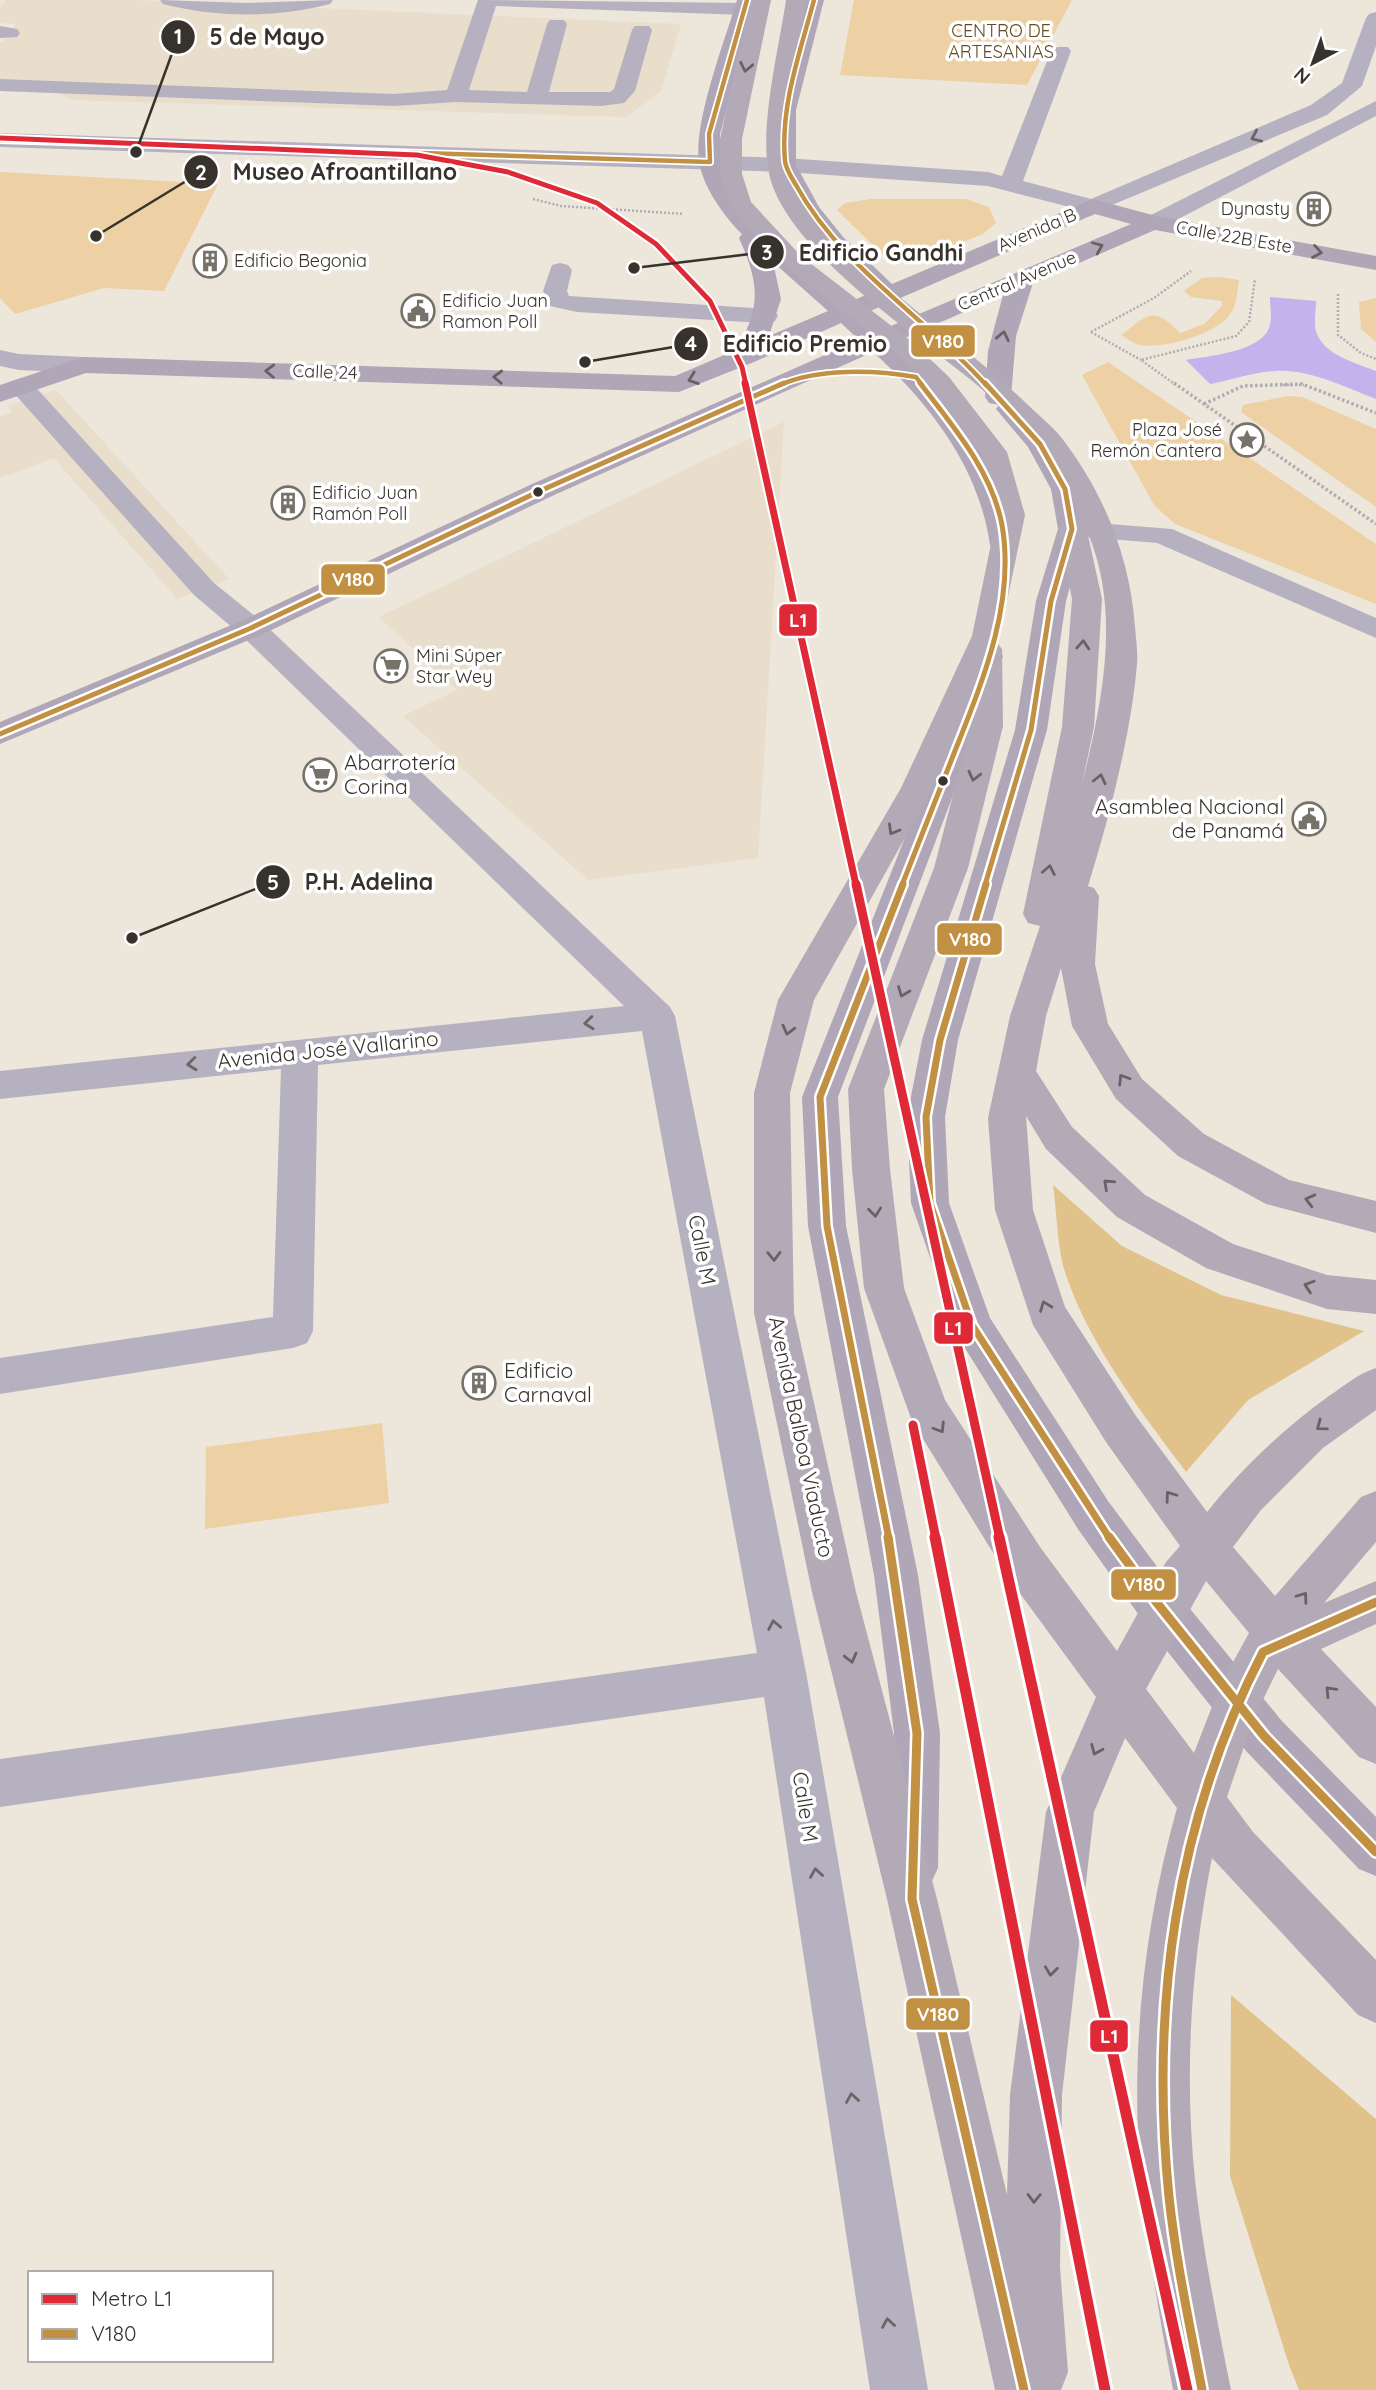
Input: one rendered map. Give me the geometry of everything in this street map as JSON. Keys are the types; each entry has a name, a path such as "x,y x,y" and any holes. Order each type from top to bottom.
{"highway":[{"path":"796,0 776,141 780,175 793,205 816,236 855,274 989,382 1050,441 1080,486 1105,541 1118,594 1122,662 1107,748 1084,845 1028,1016 1007,1118 1014,1210 1047,1313 1121,1429 1212,1555 1294,1653 1376,1741"},
{"name":"Avenida Balboa Viaducto","path":"751,3 731,138 731,174 740,203 793,261 902,346 940,382 995,453 1011,515 987,636 917,788 796,1000 772,1093 774,1314 834,1592 912,1899 1024,2390"},
{"path":"1072,529 1087,599 1078,727 1022,1004 1018,1072 1059,1138 1131,1206 1220,1256 1327,1292 1376,1297"},
{"path":"987,636 987,726 951,868 866,1089 871,1169 884,1288 927,1408 1024,1562 1236,1849 1376,1997"},
{"path":"1084,845 1078,964 1090,1026 1129,1089 1191,1145 1280,1193 1376,1217"},
{"path":"1042,2390 1032,2267 1036,2095 1070,1812 1128,1676 1182,1577 1246,1496 1299,1444 1376,1386"},
{"path":"1202,2390 1174,2232 1163,2090 1169,1961 1189,1845 1220,1741 1262,1652 1331,1558 1376,1511"},
{"path":"1262,1652 1376,1602"}],"main road":[{"path":"814,0 785,110 785,165 809,209 836,243 888,293 965,360 1040,444 1065,489 1072,529 1051,601 1031,730 940,1040 926,1117 930,1203 972,1325 1093,1515 1157,1603 1264,1736 1376,1852"},
{"path":"745,358 766,316 770,285 763,262 744,223 717,183 710,162 709,134 751,3"},
{"name":"Calle 22B Este","path":"1093,206 1153,223 1376,262"},
{"name":"Avenida B","path":"566,379 679,384 745,358 842,313 1093,206"},
{"path":"744,223 916,377 962,440 986,479 1002,524 1005,570 1000,618 971,709 820,1097 827,1226 896,1575 917,1733 912,1899"},
{"name":"Central Avenue","path":"0,734 251,628 542,490 922,321 1153,223"},
{"path":"998,397 997,365 1003,333 1010,305 1022,279"},
{"name":"Calle 24","path":"11,390 85,365 566,379"},
{"path":"795,378 857,372 887,372 916,377"},
{"path":"542,490 615,445 631,429 633,416 622,396 610,390 566,379"}],"street":[{"path":"170,0 197,6 274,9 323,0"},
{"path":"456,96 489,0 751,3"},
{"path":"536,99 557,24"},
{"name":"Avenida B","path":"1093,206 1319,110 1351,86 1375,25"},
{"path":"0,85 394,100 456,96 601,100 616,97 624,91 642,30"},
{"path":"1011,183 1061,51"},
{"name":"Central Avenue","path":"1153,223 1376,107"},
{"path":"0,140 785,165 975,178 1011,183 1093,206"},
{"path":"560,270 555,291 559,301 577,305 766,316"},
{"name":"Calle 24","path":"0,358 19,362 85,365"},
{"path":"11,390 204,589 251,628 657,1016"},
{"path":"1072,529 1161,535 1376,628"},
{"name":"Avenida José Vallarino","path":"0,1085 657,1016"},
{"name":"Calle M","path":"657,1016 783,1672 899,2390"},
{"path":"0,1376 293,1331 300,1052"},
{"path":"0,1783 783,1672"}],"path":[{"path":"1196,267 1154,298 1091,332 1141,360 1376,524"},
{"path":"1141,360 1236,336 1249,322 1255,276"},
{"path":"1338,285 1338,335 1361,353 1376,359"},
{"path":"1204,405 1244,386 1302,384 1376,413"}],"shaded area":[{"path":"6,0 135,0 681,24 661,91 626,117 71,100 54,90 0,89 0,42 3,42 16,24 0,23 0,8"},
{"path":"1270,297 1316,301 1315,326 1321,342 1342,358 1376,371 1376,399 1327,380 1288,371 1259,373 1210,384 1186,360 1234,351 1257,341 1266,334 1270,325"},
{"path":"56,390 229,579 177,599 54,458 0,478 0,416 12,412 8,406"},
{"path":"784,422 758,858 588,880 403,716 457,690 379,617"},
{"path":"1053,1185 1122,1246 1221,1295 1364,1331 1248,1400 1186,1472 1118,1378 1076,1301 1061,1254"},
{"path":"1231,1995 1376,2119 1376,2390 1299,2390 1289,2365 1230,2176"}],"green space":[{"name":"CENTRO DE ARTESANIAS","path":"854,0 1072,0 1027,85 840,75"},
{"path":"0,172 218,184 164,291 104,288 15,314 0,298"},
{"path":"870,199 966,199 989,207 996,223 983,234 908,264 888,260 837,210 845,203"},
{"path":"1202,278 1239,280 1237,295 1231,313 1211,330 1174,343 1150,346 1138,344 1121,335 1151,316 1164,319 1180,333 1204,324 1222,306 1222,301 1191,297 1184,291"},
{"path":"1376,298 1376,342 1361,329 1359,302"},
{"path":"1108,362 1376,544 1376,604 1175,524 1154,505 1082,375"},
{"path":"1288,396 1302,397 1376,429 1376,507 1241,412 1243,405"},
{"path":"382,1423 389,1503 205,1529 206,1447"}],"metro line":[{"name":"L1","path":"0,138 417,155 508,172 597,203 656,244 710,301 742,367 1187,2390"},
{"name":"L1","path":"913,1425 1105,2390"}],"transit line":[{"name":"V180","path":"0,140 710,162 709,134 747,0"},
{"name":"V180","path":"814,0 785,110 785,165 809,209 836,243 965,361 1040,444 1065,489 1072,529 1051,601 1031,730 940,1040 926,1117 930,1203 972,1325 1093,1515 1157,1603 1264,1736 1376,1852"},
{"name":"V180","path":"0,734 251,628 542,490 795,378 857,372 887,372 916,377 963,440 986,479 1002,524 1005,570 1000,618 971,709 820,1097 827,1226 896,1575 917,1733 912,1899 1024,2390"},
{"name":"V180","path":"1202,2390 1173,2226 1164,2116 1166,2004 1179,1893 1206,1785 1224,1733 1263,1652 1376,1602"}],"place":[{"name":"5 de Mayo","path":"136,152"},
{"name":"Dynasty","path":"1314,209"},
{"name":"Museo Afroantillano","path":"96,236"},
{"name":"Edificio Begonia","path":"210,261"},
{"name":"Edificio Gandhi","path":"634,268"},
{"name":"Edificio Juan Ramon Poll","path":"418,311"},
{"name":"Edificio Premio","path":"585,362"},
{"name":"Plaza José Remón Cantera","path":"1247,440"},
{"name":"Edificio Juan Ramón Poll","path":"288,503"},
{"name":"Mini Súper Star Wey","path":"391,666"},
{"name":"Abarrotería Corina","path":"320,775"},
{"name":"Asamblea Nacional de Panamá","path":"1309,819"},
{"name":"P.H. Adelina","path":"132,938"},
{"name":"Edificio Carnaval","path":"479,1383"}]}
